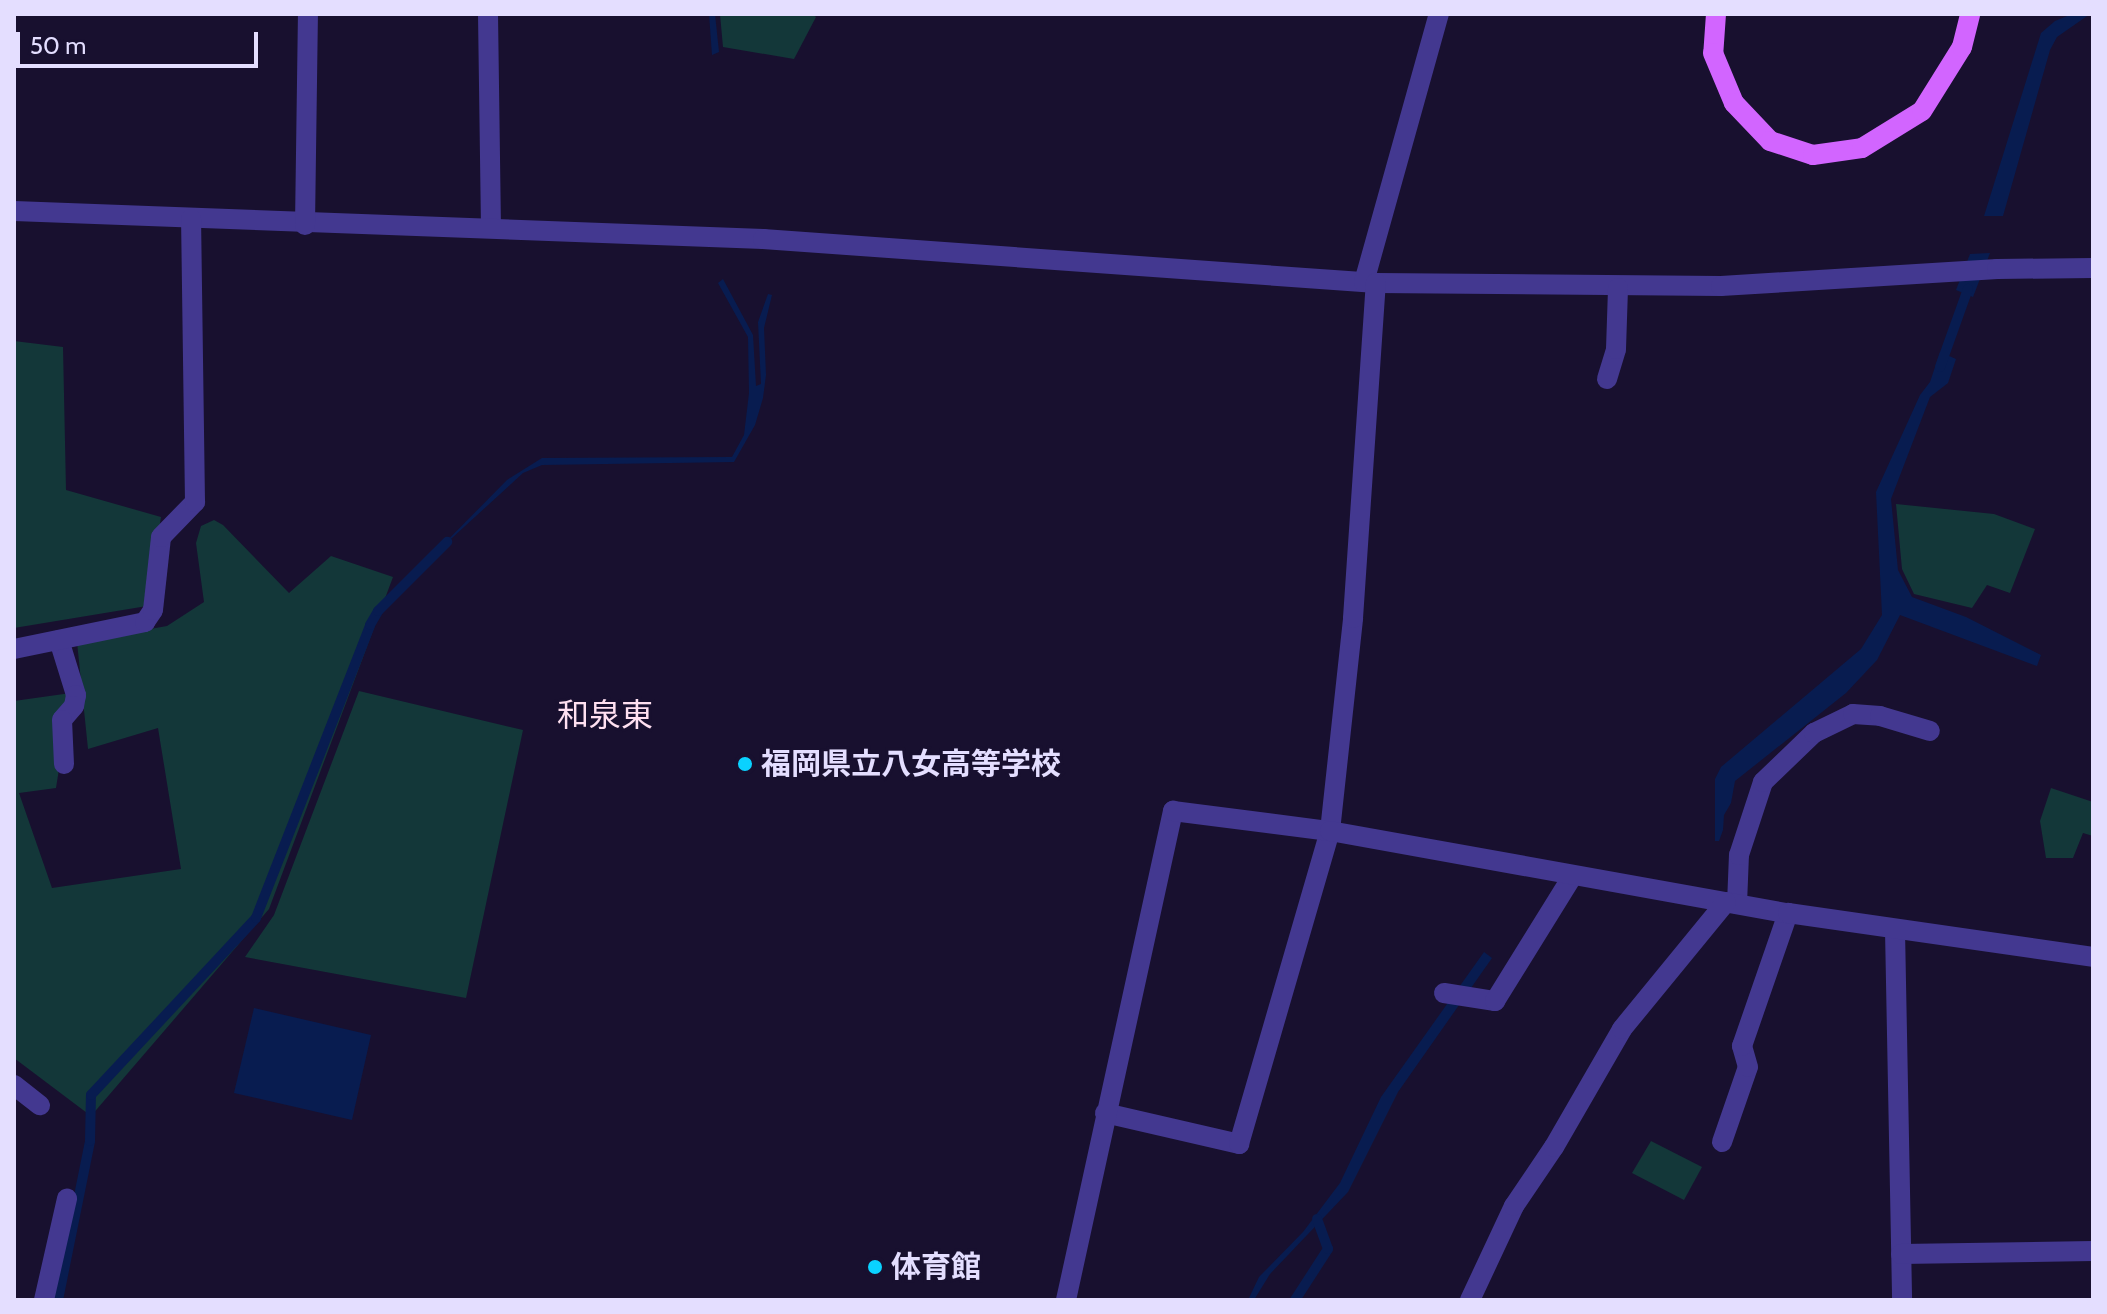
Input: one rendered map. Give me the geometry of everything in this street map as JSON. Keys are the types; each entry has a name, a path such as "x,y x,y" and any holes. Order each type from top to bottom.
{"main road":[{"path":"1716,14 1713,53 1734,103 1770,141 1813,155 1862,148 1922,111 1962,47 1970,14"}],"street":[{"path":"305,225 308,14"},
{"path":"488,14 491,228"},
{"path":"1105,1113 1239,1144 1330,831 1353,618 1370,282 1439,14"},
{"path":"14,211 305,225 491,228 763,239 1370,282 1618,288 1721,286 1997,269 2093,268"},
{"path":"14,649 145,622 153,610 161,537 195,502 191,219"},
{"path":"1607,379 1616,349 1618,288"},
{"path":"59,640 76,695 74,706 62,720 64,764"},
{"path":"1470,1300 1514,1206 1554,1147 1622,1029 1732,903 1739,855 1763,782 1814,733 1853,714 1880,716 1930,731"},
{"path":"1066,1300 1173,811 1330,831 1788,913 2093,957"},
{"path":"1444,993 1495,1001 1573,875"},
{"path":"1722,1142 1748,1067 1742,1046 1788,913"},
{"path":"1895,930 1902,1300"},
{"path":"14,1085 40,1105"},
{"path":"44,1300 67,1199"},
{"path":"1901,1254 2093,1251"}],"green space":[{"path":"720,14 812,14 816,17 794,59 723,47"},
{"path":"14,341 63,347 66,490 161,517 147,606 14,628"},
{"path":"1896,504 1994,514 2035,529 2010,593 1987,585 1972,608 1914,594 1902,569"},
{"path":"214,520 223,525 289,593 331,556 393,577 269,909 91,1116 14,1058 14,701 71,693 56,788 19,793 52,888 181,869 158,728 88,749 77,642 167,626 204,602 196,543 201,526"},
{"path":"359,691 523,730 466,998 245,957 274,915"},
{"path":"2051,788 2093,802 2093,836 2083,833 2073,858 2046,858 2040,821"},
{"path":"1651,1141 1702,1167 1684,1200 1632,1173"}],"water":[{"path":"709,14 715,14 719,52 712,55"},
{"path":"2072,14 2090,14 2057,37 2050,50 2003,216 1984,216 2041,33 2055,21"},
{"path":"1990,253 1973,297 1956,290 1970,254"},
{"path":"723,279 753,335 756,386 761,384 758,322 768,294 772,295 764,328 766,375 763,398 755,425 734,462 542,465 523,473 428,560 507,480 542,458 732,457 744,435 749,393 748,337 718,283"},
{"path":"1940,352 1956,359 1948,383 1930,397 1891,499 1898,570 1912,597 1966,617 2041,655 2037,666 1900,615 1877,660 1846,693 1735,781 1731,803 1724,815 1723,830 1719,841 1715,841 1715,779 1721,767 1861,649 1882,615 1876,492 1920,395 1930,382"},
{"path":"1484,952 1492,958 1398,1092 1348,1192 1270,1274 1254,1300 1248,1300 1259,1277 1303,1232 1340,1183 1381,1097"},
{"path":"254,1008 371,1035 352,1120 234,1093"}],"waterway":[{"path":"1940,367 1968,289"},
{"path":"58,1300 90,1141 91,1095 256,918 370,625 378,611 447,542"},
{"path":"1295,1300 1328,1249 1317,1219"}],"place":[{"name":"福岡県立八女高等学校","path":"745,764"},
{"name":"体育館","path":"875,1267"}],"district":[{"name":"和泉東","path":"605,715"}]}
